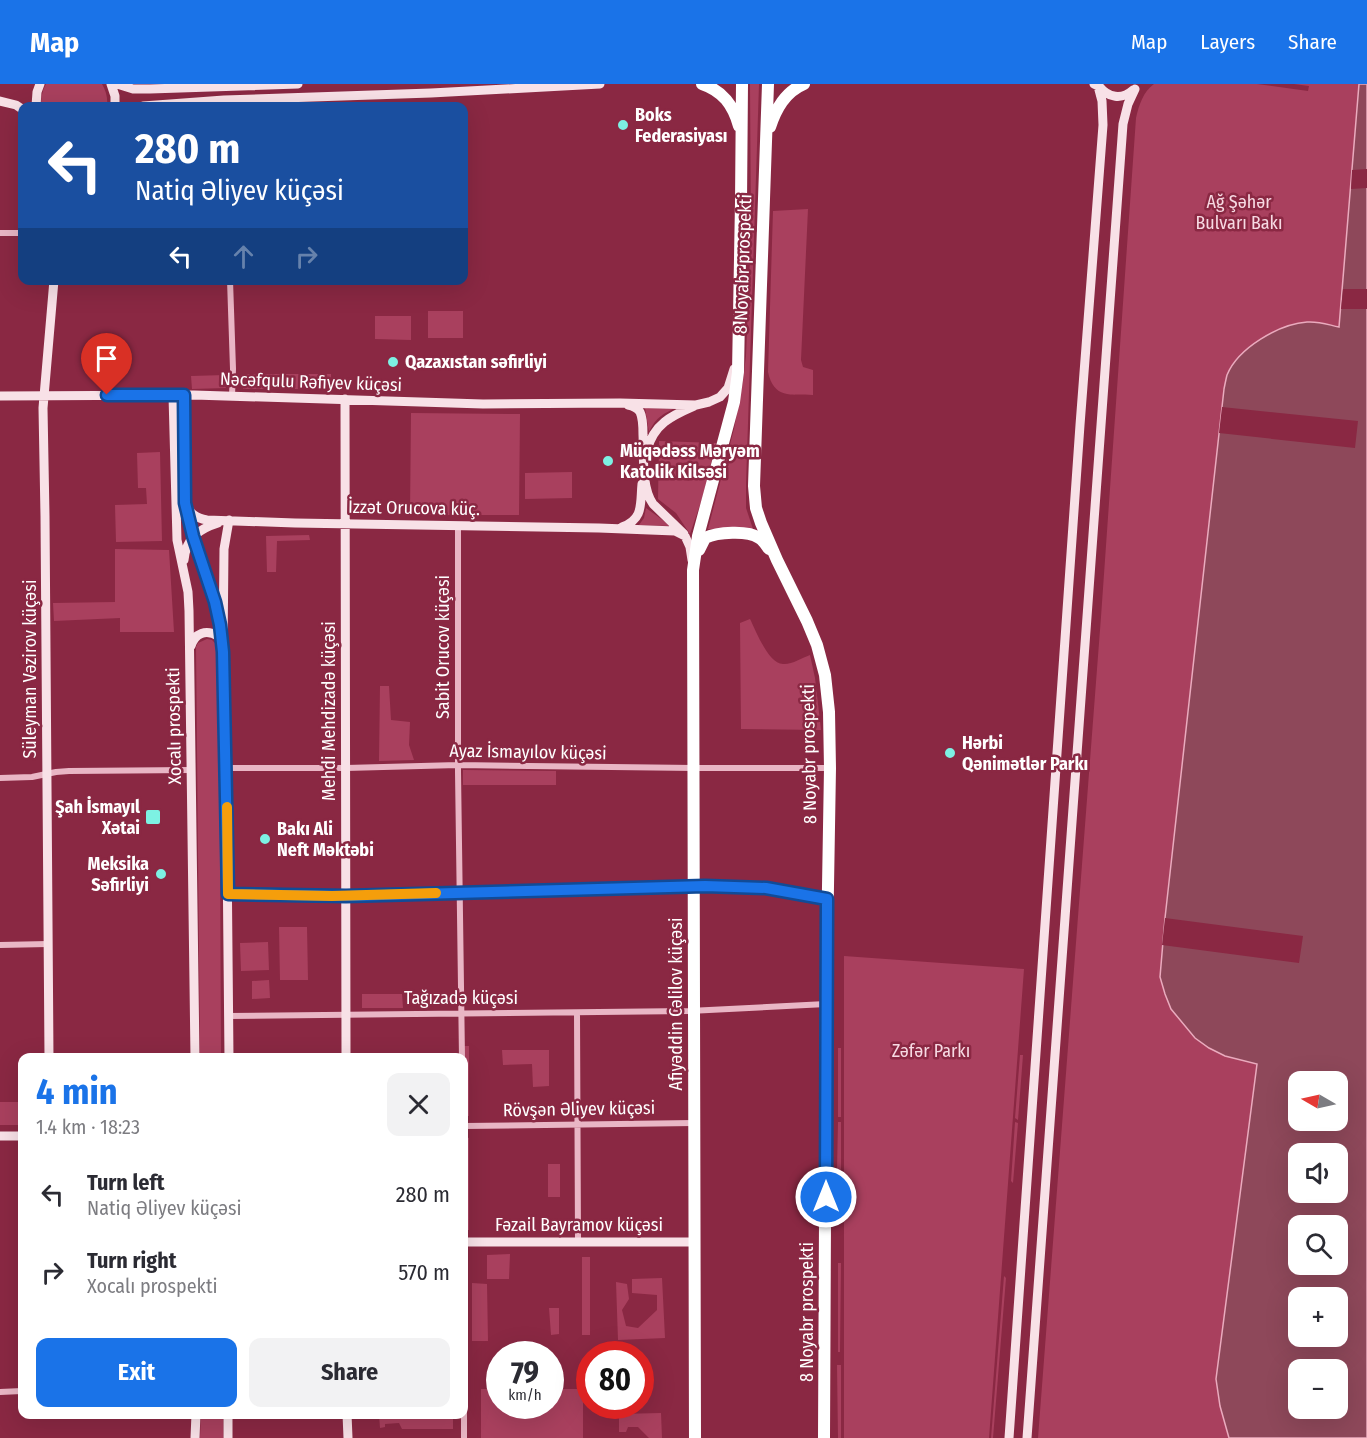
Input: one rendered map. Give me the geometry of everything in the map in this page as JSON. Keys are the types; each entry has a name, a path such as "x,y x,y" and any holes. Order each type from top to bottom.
{"highway":[{"path":"702,84 720,93 731,106 739,126 742,146"},
{"name":"8 Noyabr prospekti","path":"693,570 698,536 734,402 738,372 741,84"},
{"name":"8 Noyabr prospekti","path":"768,84 754,500 777,560 810,628 825,675 829,712 825,1438"},
{"path":"765,152 771,125 782,100 796,87 804,84"},
{"path":"693,570 703,540 717,533 743,533 756,536 767,545 777,560"},
{"name":"Afiyəddin Cəlilov küçəsi","path":"693,570 695,1438"}],"main road":[{"path":"36,102 40,84"},
{"path":"111,84 115,102"},
{"path":"117,84 133,89 298,84"},
{"path":"244,102 600,84"},
{"path":"1097,85 1109,95 1116,97 1129,94 1136,87"},
{"path":"1009,1438 1102,136 1103,109 1097,85"},
{"path":"1027,1438 1123,124 1128,104 1136,87"},
{"path":"0,101 18,106"},
{"name":"Süleyman Vəzirov küçəsi","path":"49,1053 44,396 54,285"},
{"path":"616,529 634,521 640,512 644,466 654,432 666,420 696,405 715,400 725,392 739,352"},
{"path":"184,395 185,503 193,536 215,602 223,652"},
{"name":"Nəcəfqulu Rəfiyev küçəsi","path":"0,396 184,395 507,404 696,405"},
{"name":"Xocalı prospekti","path":"173,396 177,540 188,592 190,651 195,1053"},
{"name":"Mehdi Mehdizadə küçəsi","path":"345,399 346,1053"},
{"path":"620,403 634,406 641,414 644,466 649,499 686,536 691,551 693,570"},
{"name":"İzzət Orucova küç.","path":"185,503 189,511 201,519 599,528 669,531 686,536"},
{"path":"177,540 193,536 209,525 229,520 224,549 223,652 229,1053"},
{"path":"184,569 186,549 193,536"},
{"path":"190,651 195,637 208,633 218,636 223,652"},
{"path":"0,1136 18,1136"},
{"name":"Fəzail Bayramov küçəsi","path":"468,1242 694,1242"},
{"path":"195,1438 196,1419"},
{"path":"228,1419 228,1438"},
{"path":"347,1419 348,1438"}],"street":[{"path":"489,90 512,84"},
{"path":"0,233 18,233"},
{"path":"230,285 232,396"},
{"name":"Sabit Orucov küçəsi","path":"458,525 462,1053"},
{"name":"Ayaz İsmayılov küçəsi","path":"226,768 458,765 830,768"},
{"path":"0,778 32,777 69,771 191,770"},
{"path":"228,894 346,896 737,886 766,888 827,899"},
{"path":"0,945 48,945"},
{"path":"694,1011 826,1004"},
{"name":"Tağızadə küçəsi","path":"228,1016 694,1011"},
{"path":"577,1013 578,1241"},
{"name":"Rövşən Əliyev küçəsi","path":"468,1126 695,1123"},
{"path":"0,1392 18,1391"},
{"path":"464,1419 464,1438"}],"green space":[{"path":"46,84 102,84 107,102 41,102"},
{"path":"750,84 759,84 746,485 746,508 753,529 708,529 734,429 746,356 751,233"},
{"name":"Ağ Şəhər Bulvarı Bakı","path":"1154,84 1257,84 1308,91 1309,86 1294,84 1359,84 1342,294 1339,328 1324,323 1228,374 1224,389 1165,918 1160,977 1171,1009 1195,1038 1209,1048 1225,1056 1257,1063 1216,1379 1220,1406 1229,1438 1038,1438 1101,617 1136,118 1144,95"},
{"path":"808,209 801,360 803,367 813,370 813,395 779,391 774,387 768,372 773,211"},
{"path":"428,311 463,311 463,338 428,338"},
{"path":"375,316 411,316 411,340 375,339"},
{"path":"243,374 331,374 331,389 243,389"},
{"path":"225,375 226,388 192,389 191,376"},
{"path":"645,408 673,409 659,418 649,432"},
{"path":"411,413 520,414 519,515 410,515"},
{"path":"659,441 716,443 702,499 690,534 676,513 658,499"},
{"path":"160,452 162,541 116,542 115,505 147,504 146,488 138,488 137,453"},
{"path":"572,472 572,498 525,499 525,473"},
{"path":"646,508 671,526 639,525 644,518"},
{"path":"309,535 310,540 277,541 276,572 267,572 266,536"},
{"path":"115,549 169,550 174,632 120,632 120,618 54,621 53,603 115,602"},
{"path":"750,619 763,646 778,662 789,663 810,655 821,730 741,729 740,623"},
{"path":"207,639 212,640 219,647 221,1053 200,1053 196,647 198,643"},
{"path":"380,686 389,686 391,720 410,722 409,745 414,760 379,761"},
{"path":"463,770 556,771 556,785 463,785"},
{"path":"279,927 307,927 308,980 280,980"},
{"path":"268,942 269,970 241,971 240,943"},
{"name":"Zəfər Parkı","path":"844,956 1024,969 989,1438 844,1438"},
{"path":"269,980 270,998 252,999 252,981"},
{"path":"362,994 402,994 403,1008 362,1008"},
{"path":"463,1046 469,1046 469,1116 468,1053 463,1053"},
{"path":"838,1048 841,1048 841,1117 838,1117"},
{"path":"502,1050 549,1050 549,1086 533,1087 532,1064 503,1065"},
{"path":"1020,1055 1023,1055 1018,1120 1015,1118"},
{"path":"0,1102 18,1102 18,1125 0,1125"},
{"path":"838,1122 841,1122 841,1170 837,1170"},
{"path":"1015,1122 1018,1123 1013,1183 1011,1181"},
{"path":"468,1138 469,1138 468,1230"},
{"path":"548,1164 560,1164 560,1197 548,1197"},
{"path":"510,1254 509,1279 487,1279 487,1255"},
{"path":"582,1257 590,1257 590,1335 582,1335"},
{"path":"838,1263 841,1263 840,1352 838,1352"},
{"path":"1004,1276 1006,1278 993,1438 991,1438"},
{"path":"662,1278 665,1338 618,1340 616,1282 627,1284 629,1299 622,1310 626,1326 638,1328 657,1310 657,1295 632,1293 632,1279"},
{"path":"472,1283 487,1284 488,1341 472,1341"},
{"path":"549,1308 559,1308 559,1334 551,1335"},
{"path":"837,1365 841,1365 841,1438 838,1438"},
{"path":"481,1389 486,1389 486,1419 564,1419 564,1389 576,1389 576,1419 583,1419 583,1438 481,1438"},
{"path":"654,1413 661,1413 662,1438 649,1438 638,1427 628,1427 626,1432 619,1432 619,1419 654,1419"},
{"path":"201,1419 223,1419 223,1438 200,1438"},
{"path":"379,1419 453,1419 453,1429 402,1429 399,1423 385,1424 385,1427 380,1428"}],"shaded area":[{"path":"1359,84 1367,84 1367,1438 1229,1438 1220,1406 1216,1379 1257,1064 1225,1056 1195,1038 1171,1009 1160,977 1227,375 1240,356 1261,339 1284,327 1311,322 1339,327"}],"pier":[{"path":"1367,169 1367,188 1351,189 1352,170"},
{"path":"1343,289 1367,289 1367,309 1341,309"},
{"path":"1222,407 1358,421 1355,448 1219,433"},
{"path":"1165,918 1303,936 1299,963 1162,945"}],"slow traffic":[{"path":"227,807 228,894 332,896 436,893"}],"place":[{"name":"Boks Federasiyası","path":"623,125"},
{"name":"Qazaxıstan səfirliyi","path":"393,362"},
{"name":"Müqədəss Məryəm Katolik Kilsəsi","path":"608,461"},
{"name":"Hərbi Qənimətlər Parkı","path":"950,753"},
{"name":"Şah İsmayıl Xətai","path":"153,817"},
{"name":"Bakı Ali Neft Məktəbi","path":"265,839"},
{"name":"Meksika Səfirliyi","path":"161,874"}],"route":[{"path":"107,395 184,395 185,503 193,536 215,602 223,652 228,894 346,896 748,886 797,892 827,899 826,1197"}]}
